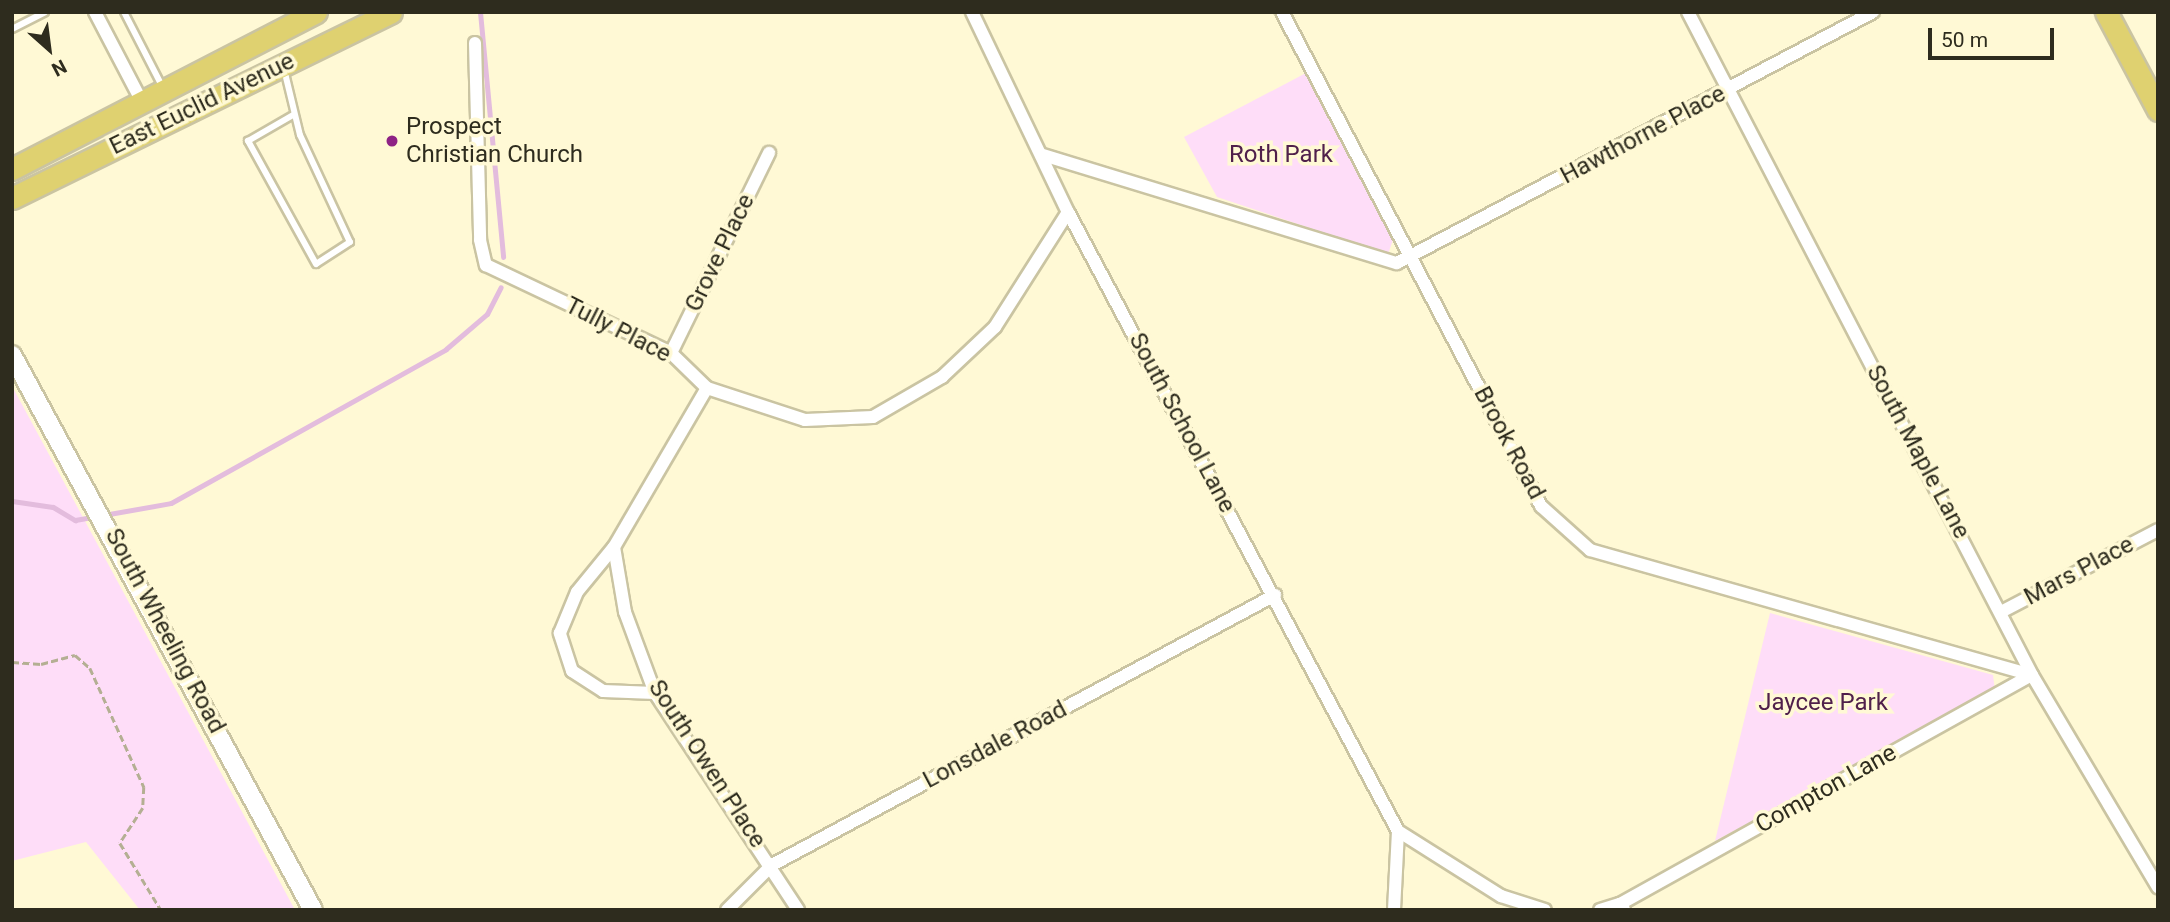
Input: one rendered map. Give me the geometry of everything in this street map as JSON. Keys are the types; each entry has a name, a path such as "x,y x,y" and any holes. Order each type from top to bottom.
{"main road":[{"name":"East Euclid Avenue","path":"12,169 141,100 316,12"},
{"name":"East Euclid Avenue","path":"12,198 391,12"},
{"path":"2106,12 2158,110"}],"street":[{"path":"95,12 141,100"},
{"name":"South School Lane","path":"972,12 1044,155 1068,212 1275,595 1398,831"},
{"name":"Brook Road","path":"1282,12 1541,506 1590,550 2032,675"},
{"name":"South Maple Lane","path":"1688,12 2032,675 2158,887"},
{"name":"Hawthorne Place","path":"1412,257 1873,12"},
{"name":"Tully Place","path":"475,43 480,240 486,265 671,353 707,388 805,420 873,416 943,377 995,327 1068,212"},
{"name":"Grove Place","path":"671,353 769,153"},
{"path":"1044,155 1378,262 1412,257"},
{"name":"South Wheeling Road","path":"12,355 97,503 313,910"},
{"path":"655,693 603,691 572,671 560,633 577,592 614,547 707,388"},
{"name":"Mars Place","path":"2001,611 2158,530"},
{"name":"South Owen Place","path":"614,547 625,612 655,693 772,865 798,910"},
{"name":"Lonsdale Road","path":"727,910 772,865 1275,595"},
{"name":"Compton Lane","path":"1600,910 1622,907 2032,675"},
{"path":"1394,910 1398,831 1501,896 1545,910"}],"lane":[{"path":"12,29 45,12"},
{"path":"124,12 164,89"},
{"path":"283,64 293,115 350,242 316,264 248,141 293,115"}],"path":[{"path":"12,662 41,664 75,655 90,668 144,787 143,808 120,843 161,910"}],"green space":[{"name":"Roth Park","path":"1306,73 1394,237 1388,254 1217,197 1184,137"},
{"path":"12,386 295,910 140,910 86,842 12,861"},
{"name":"Jaycee Park","path":"1770,613 1993,675 1995,691 1715,841"}],"waterway":[{"path":"480,12 503,257"},
{"path":"12,501 53,507 75,520 171,503 446,349 487,314 501,287"}],"place":[{"name":"Prospect Christian Church","path":"392,141"}]}
